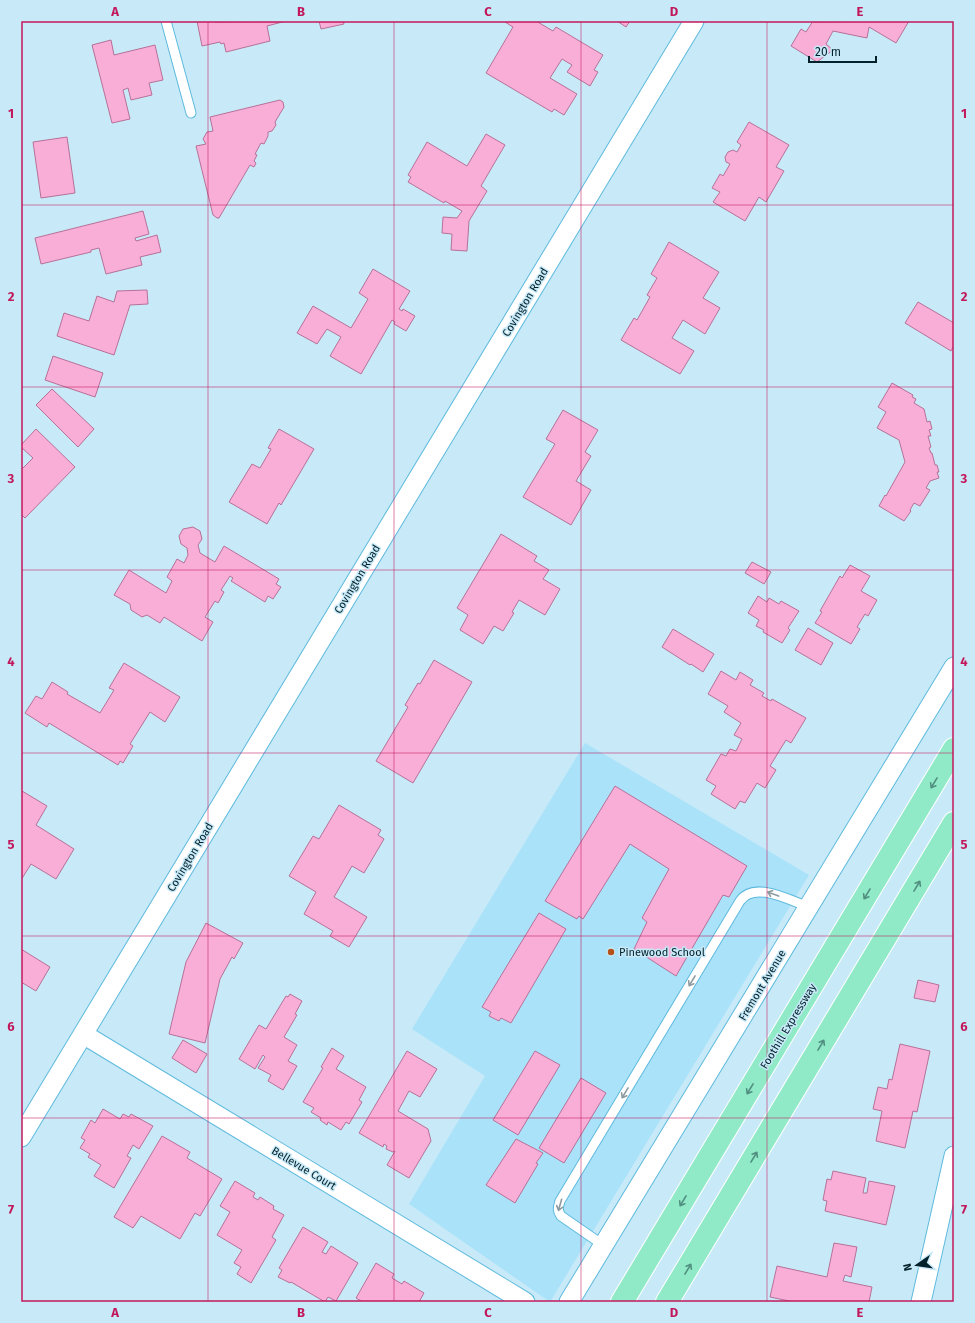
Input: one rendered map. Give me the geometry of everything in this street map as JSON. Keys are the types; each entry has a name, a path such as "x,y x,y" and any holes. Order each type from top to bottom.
{"highway":[{"name":"Foothill Expressway","path":"622,1302 954,749"},
{"path":"668,1302 954,823"}],"street":[{"name":"Covington Road","path":"21,1137 694,21"},
{"name":"Fremont Avenue","path":"569,1302 954,667"},
{"name":"Bellevue Court","path":"83,1034 525,1302"},
{"path":"921,1302 954,1156"}],"lane":[{"path":"166,21 191,113"},
{"path":"603,1245 561,1216 558,1212 560,1201 740,902 744,896 749,893 765,892 809,907"}],"shaded area":[{"name":"Pinewood School","path":"585,743 809,875 550,1302 409,1204 485,1076 412,1029"}],"building":[{"path":"197,21 286,21 267,26 270,41 226,52 224,43 221,44 220,42 202,46"},
{"path":"319,21 343,21 344,24 321,29"},
{"path":"505,21 536,21 553,31 556,27 603,55 594,70 598,72 590,86 567,72 572,65 562,59 550,78 577,94 564,115 554,109 552,112 486,73 513,27"},
{"path":"617,21 630,21 626,27"},
{"path":"813,21 909,21 896,43 869,27 867,38 833,31 826,44 833,50 817,62 791,46 801,29 806,32"},
{"path":"111,40 114,55 155,45 163,80 149,83 152,95 131,100 128,88 123,90 130,119 112,123 92,45"},
{"path":"280,100 283,102 284,107 275,122 276,125 272,131 268,132 268,136 264,144 261,143 255,154 257,155 254,161 256,163 254,167 250,165 219,218 217,218 213,215 196,146 206,144 203,139 207,132 213,131 210,117"},
{"path":"749,122 789,145 776,167 784,171 766,202 759,197 745,221 713,202 720,192 712,188 720,174 723,176 730,164 726,162 725,157 728,152 733,150 737,152 741,145 737,142"},
{"path":"486,134 505,145 481,186 487,191 469,221 467,251 451,250 452,234 442,233 443,217 457,218 462,211 445,201 444,203 408,182 411,177 408,175 427,142 467,166"},
{"path":"67,137 75,193 41,198 33,142"},
{"path":"143,211 149,234 135,238 136,241 157,235 161,252 140,257 142,265 106,274 99,248 91,250 91,252 41,264 35,238"},
{"path":"669,242 719,272 703,298 720,308 705,334 683,320 672,338 694,351 680,374 621,340 634,318 637,320 650,297 647,295 657,278 651,274"},
{"path":"373,269 410,291 399,309 402,311 403,309 415,316 406,331 394,324 395,322 392,320 361,374 330,356 341,337 327,329 317,344 297,333 313,306 351,328 368,299 359,293"},
{"path":"147,290 148,304 130,305 114,355 57,336 64,313 89,321 97,296 114,302 117,291"},
{"path":"918,302 954,323 954,345 951,351 905,323"},
{"path":"53,356 103,373 95,397 45,380"},
{"path":"892,383 913,395 912,397 916,399 914,403 924,409 927,422 930,421 932,429 929,430 931,436 928,436 931,447 929,448 939,472 937,472 939,478 930,481 926,488 930,490 920,506 914,503 910,510 911,511 904,521 879,506 905,462 899,440 877,428 886,412 878,407"},
{"path":"52,389 94,429 78,447 36,405"},
{"path":"563,410 598,430 585,452 591,456 576,481 591,490 571,525 523,497 555,444 546,439"},
{"path":"36,429 75,467 25,518 21,514 21,470 33,458 21,447 21,445"},
{"path":"279,429 314,449 281,505 279,503 267,524 229,502 252,464 260,468 271,449 268,448"},
{"path":"193,527 200,531 202,539 198,545 200,553 215,562 224,546 279,579 276,584 281,587 273,599 268,596 265,602 231,581 233,578 230,576 221,590 224,592 218,603 215,601 205,617 213,622 202,641 164,617 160,623 147,615 142,617 131,610 130,604 114,595 129,570 166,593 172,581 167,577 177,559 184,563 188,555 187,548 181,544 179,536 183,529"},
{"path":"501,534 537,556 534,561 549,570 543,579 560,589 545,615 519,600 512,612 514,613 503,631 494,626 483,644 460,630 468,615 457,608"},
{"path":"752,562 771,572 764,584 745,573"},
{"path":"850,565 870,576 861,591 877,600 868,616 865,614 857,627 860,629 851,644 815,623 822,612 820,611 840,576 842,578"},
{"path":"758,596 767,602 769,598 779,604 781,601 799,611 788,628 790,630 782,643 756,626 759,620 748,613"},
{"path":"808,628 833,643 821,665 795,650"},
{"path":"673,629 714,654 703,672 662,647"},
{"path":"434,660 472,682 413,783 376,761 408,707 405,705 418,683 420,684"},
{"path":"124,663 180,697 165,722 150,712 130,744 133,746 123,763 120,761 118,765 49,723 47,727 25,713 36,696 42,699 52,682 68,692 67,694 100,713 114,690 109,688"},
{"path":"721,671 736,680 740,672 753,680 750,685 764,693 762,696 771,701 772,699 806,718 791,743 786,740 770,766 776,770 765,788 757,783 745,803 740,801 735,809 711,794 716,786 706,780 721,754 726,756 730,749 736,751 742,739 734,735 741,723 724,712 728,706 708,694"},
{"path":"615,786 747,866 729,897 723,895 676,976 634,949 647,922 642,918 669,869 630,844 583,919 579,916 577,919 545,901"},
{"path":"22,791 47,806 36,825 74,849 56,879 31,864 21,880"},
{"path":"339,805 381,830 378,835 384,839 364,873 352,866 334,897 367,917 349,947 330,936 333,931 304,914 316,892 289,876 313,836 319,839"},
{"path":"539,913 566,929 511,1023 501,1018 499,1021 489,1016 491,1012 482,1007"},
{"path":"206,923 243,943 234,959 232,957 220,979 205,1043 169,1034 186,962"},
{"path":"21,949 50,967 36,991 21,982"},
{"path":"918,980 939,985 935,1002 914,998"},
{"path":"290,994 302,1001 295,1014 297,1015 284,1037 297,1045 288,1061 297,1066 283,1090 268,1081 271,1075 258,1068 265,1057 263,1055 255,1069 239,1059 259,1025 266,1029 286,996 288,997"},
{"path":"183,1040 207,1054 196,1073 172,1058"},
{"path":"900,1044 930,1051 917,1112 913,1111 905,1148 876,1141 882,1111 873,1109 878,1087 887,1089 889,1079 892,1080"},
{"path":"332,1048 344,1056 336,1069 366,1087 359,1100 362,1102 349,1124 346,1122 341,1130 328,1122 327,1125 320,1120 321,1118 311,1112 314,1108 303,1102 323,1068 321,1067"},
{"path":"407,1051 437,1069 420,1097 409,1091 398,1111 428,1129 431,1141 409,1178 387,1165 395,1151 393,1152 386,1149 387,1146 384,1144 383,1147 359,1133"},
{"path":"535,1051 560,1065 518,1135 493,1120"},
{"path":"581,1078 606,1093 564,1163 539,1148"},
{"path":"103,1109 120,1119 123,1114 129,1117 131,1114 153,1126 139,1149 133,1145 127,1156 131,1158 114,1188 94,1176 101,1165 88,1157 90,1154 80,1148 85,1140 81,1138 91,1120 95,1123"},
{"path":"162,1136 190,1152 187,1158 222,1179 200,1216 195,1213 180,1239 141,1216 133,1228 114,1217"},
{"path":"516,1139 543,1153 536,1163 538,1164 515,1203 486,1185"},
{"path":"833,1171 866,1178 863,1193 867,1193 869,1181 895,1186 886,1225 825,1211 827,1201 823,1200 827,1179 831,1180"},
{"path":"235,1181 255,1193 253,1197 258,1200 260,1197 274,1206 273,1209 284,1215 272,1237 276,1240 251,1283 237,1274 241,1267 234,1263 242,1250 217,1235 230,1212 220,1206"},
{"path":"303,1227 328,1242 322,1252 326,1254 331,1246 358,1263 336,1301 328,1297 325,1302 291,1282 290,1283 278,1277 282,1270 279,1268"},
{"path":"834,1243 857,1247 851,1277 845,1275 843,1281 872,1287 869,1302 794,1302 770,1297 777,1266 827,1277"},
{"path":"376,1263 394,1274 392,1278 402,1284 404,1281 424,1293 419,1302 360,1302 361,1301 356,1298"}],"place":[{"name":"Pinewood School","path":"611,952"}]}
